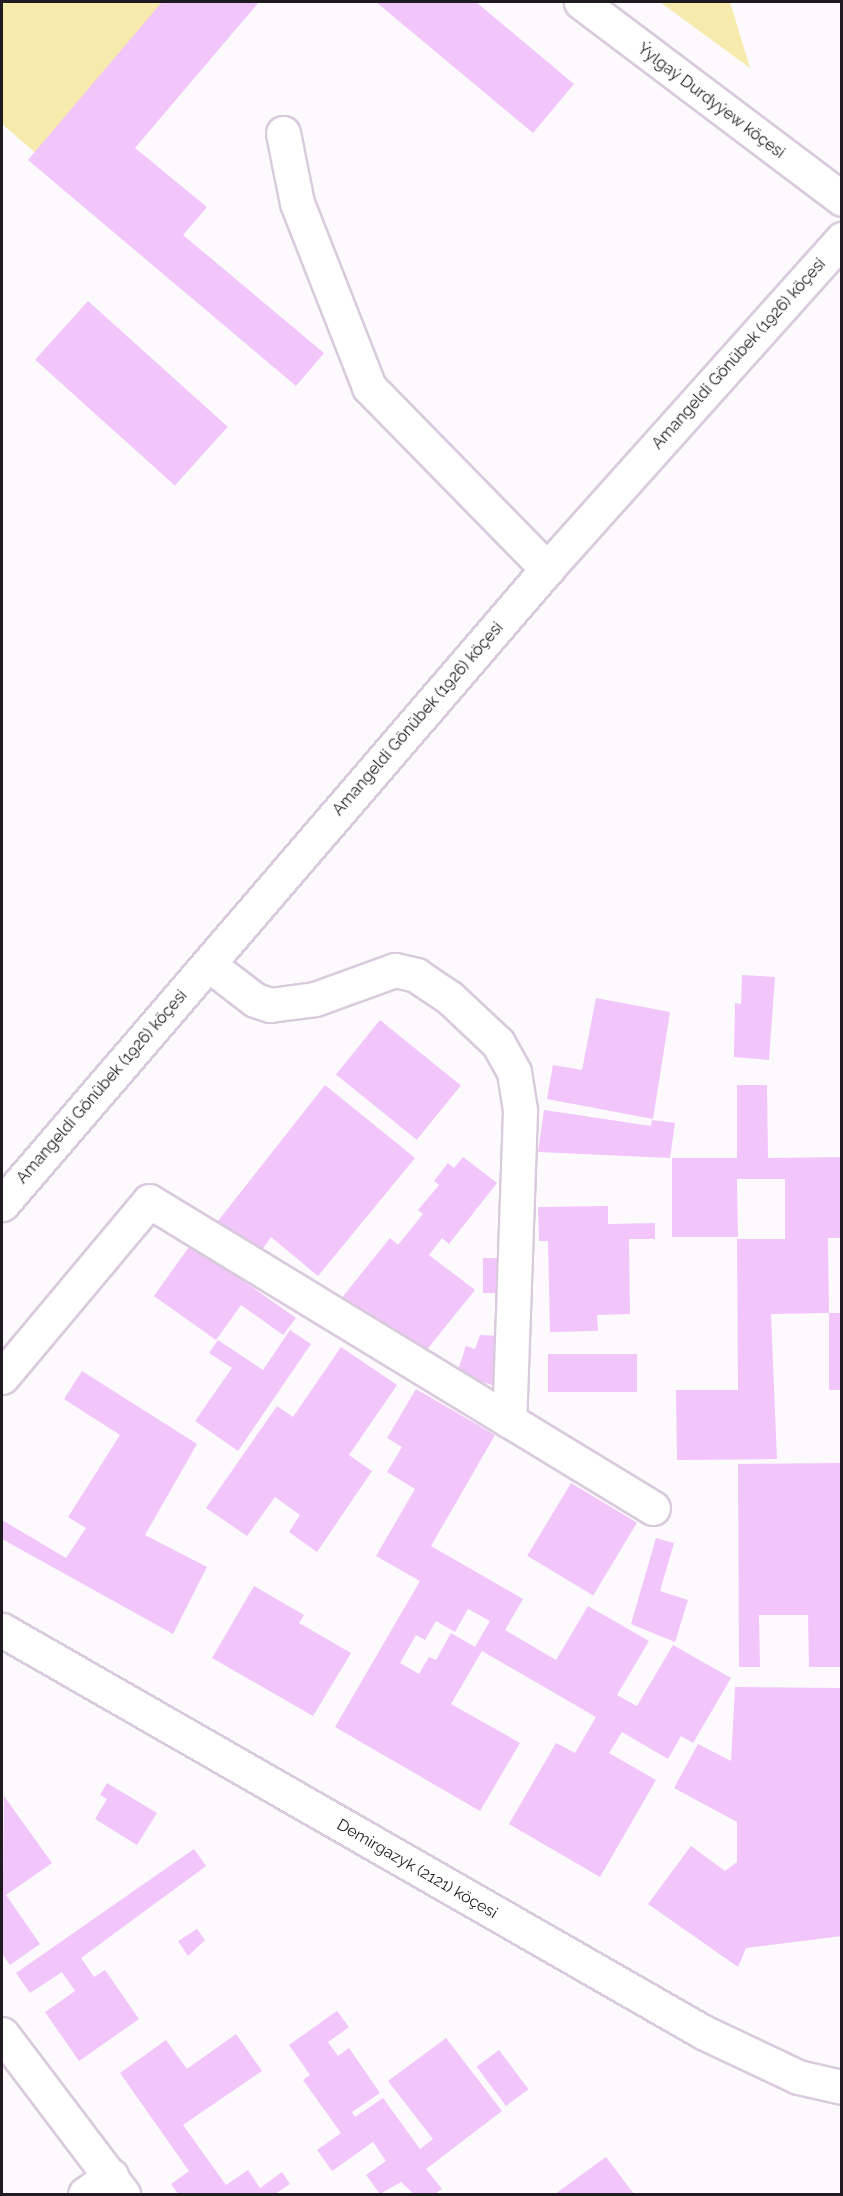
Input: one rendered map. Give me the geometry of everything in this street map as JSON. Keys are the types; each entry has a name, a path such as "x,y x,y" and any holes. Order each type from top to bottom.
{"street":[{"name":"Ýylgaý Durdyýew köçesi","path":"581,2 842,200"},
{"path":"283,133 297,203 369,387 548,568"},
{"name":"Amangeldi Gönübek (1926) köçesi","path":"2,1204 548,568 842,239"},
{"path":"208,964 255,1000 270,1005 315,999 394,970 416,975 449,997 498,1043 514,1072 520,1111 509,1421"},
{"path":"2,1377 149,1201 653,1508"},
{"name":"Demirgazyk (2121) köçesi","path":"2,1630 703,2032 798,2077 842,2087"},
{"path":"2,2034 107,2188"}],"shaded area":[{"path":"2,2 191,2 52,167 2,124"},
{"path":"660,2 730,2 750,68"}],"building":[{"path":"162,2 259,2 135,148 207,207 183,235 324,353 296,386 28,160"},
{"path":"376,2 476,2 574,84 533,133"},
{"path":"88,301 228,427 175,486 35,360"},
{"path":"742,975 775,977 769,1060 734,1057 735,1003 741,1004"},
{"path":"596,998 670,1012 653,1119 547,1099 553,1065 582,1070"},
{"path":"380,1020 461,1085 417,1140 336,1074"},
{"path":"325,1085 415,1158 318,1276 271,1237 258,1256 214,1226"},
{"path":"737,1085 767,1085 768,1158 842,1157 842,1238 828,1238 829,1313 771,1314 777,1459 677,1460 676,1390 738,1390 737,1239 785,1239 785,1179 737,1179 738,1237 672,1237 672,1158 737,1158"},
{"path":"544,1110 651,1126 652,1120 675,1123 670,1158 538,1152"},
{"path":"463,1157 497,1183 449,1244 442,1238 429,1255 475,1290 420,1358 336,1305 390,1238 398,1245 423,1214 418,1210 439,1185 434,1181 448,1163 454,1168"},
{"path":"608,1206 608,1224 655,1223 655,1239 629,1239 630,1314 597,1315 598,1331 550,1332 548,1241 539,1241 538,1207"},
{"path":"191,1244 296,1318 283,1335 241,1305 216,1340 154,1296"},
{"path":"483,1258 500,1258 500,1293 483,1293"},
{"path":"829,1313 842,1313 842,1390 829,1390"},
{"path":"290,1330 311,1344 238,1451 195,1421 232,1368 209,1353 218,1340 263,1370"},
{"path":"480,1335 501,1336 500,1388 457,1373 466,1346 475,1349"},
{"path":"341,1347 397,1385 349,1455 372,1471 317,1552 289,1532 300,1515 275,1497 247,1536 206,1508 277,1406 293,1417"},
{"path":"548,1354 637,1354 637,1392 548,1392"},
{"path":"82,1371 197,1444 145,1535 207,1567 173,1634 2,1539 2,1520 66,1558 86,1528 68,1517 120,1435 64,1399"},
{"path":"416,1389 495,1435 431,1546 523,1599 505,1630 556,1660 588,1606 649,1641 617,1695 637,1706 673,1645 731,1678 693,1743 681,1736 668,1759 622,1732 609,1753 656,1780 600,1877 509,1824 556,1743 575,1753 596,1717 482,1651 451,1704 520,1743 480,1811 335,1727 420,1581 376,1556 415,1489 387,1472 402,1447 387,1438","holes":["468,1609 490,1621 475,1647 451,1633 436,1660 429,1657 419,1674 400,1663 416,1635 425,1640 436,1621 455,1632"]},
{"path":"842,1463 842,1667 809,1667 808,1615 759,1615 760,1667 739,1667 738,1464"},
{"path":"571,1483 637,1523 593,1596 527,1556"},
{"path":"656,1538 674,1543 660,1591 688,1600 675,1642 631,1624"},
{"path":"254,1586 304,1615 299,1623 351,1653 313,1716 212,1658"},
{"path":"735,1687 842,1688 842,1936 746,1948 738,1967 648,1904 691,1846 725,1871 737,1862 737,1822 674,1788 698,1744 731,1761"},
{"path":"107,1783 157,1813 137,1845 95,1819 107,1799 100,1795"},
{"path":"4,1796 52,1863 6,1895 40,1944 10,1965 2,1954"},
{"path":"194,1849 206,1866 81,1958 94,1977 105,1970 139,2019 79,2061 45,2012 75,1991 62,1972 30,1993 16,1973"},
{"path":"197,1929 205,1940 188,1956 178,1941"},
{"path":"337,2011 349,2027 328,2042 338,2056 349,2048 380,2093 352,2112 355,2117 383,2098 420,2149 433,2139 388,2081 446,2038 502,2111 426,2169 442,2189 435,2194 414,2194 401,2182 380,2194 366,2175 386,2161 373,2142 332,2171 317,2150 341,2133 303,2080 310,2075 289,2045"},
{"path":"236,2034 262,2071 183,2125 226,2185 248,2170 260,2188 282,2172 290,2184 275,2194 178,2194 171,2184 189,2171 120,2073 166,2040 187,2069"},
{"path":"499,2050 528,2089 506,2106 477,2067"},
{"path":"606,2157 634,2194 555,2194"}]}
